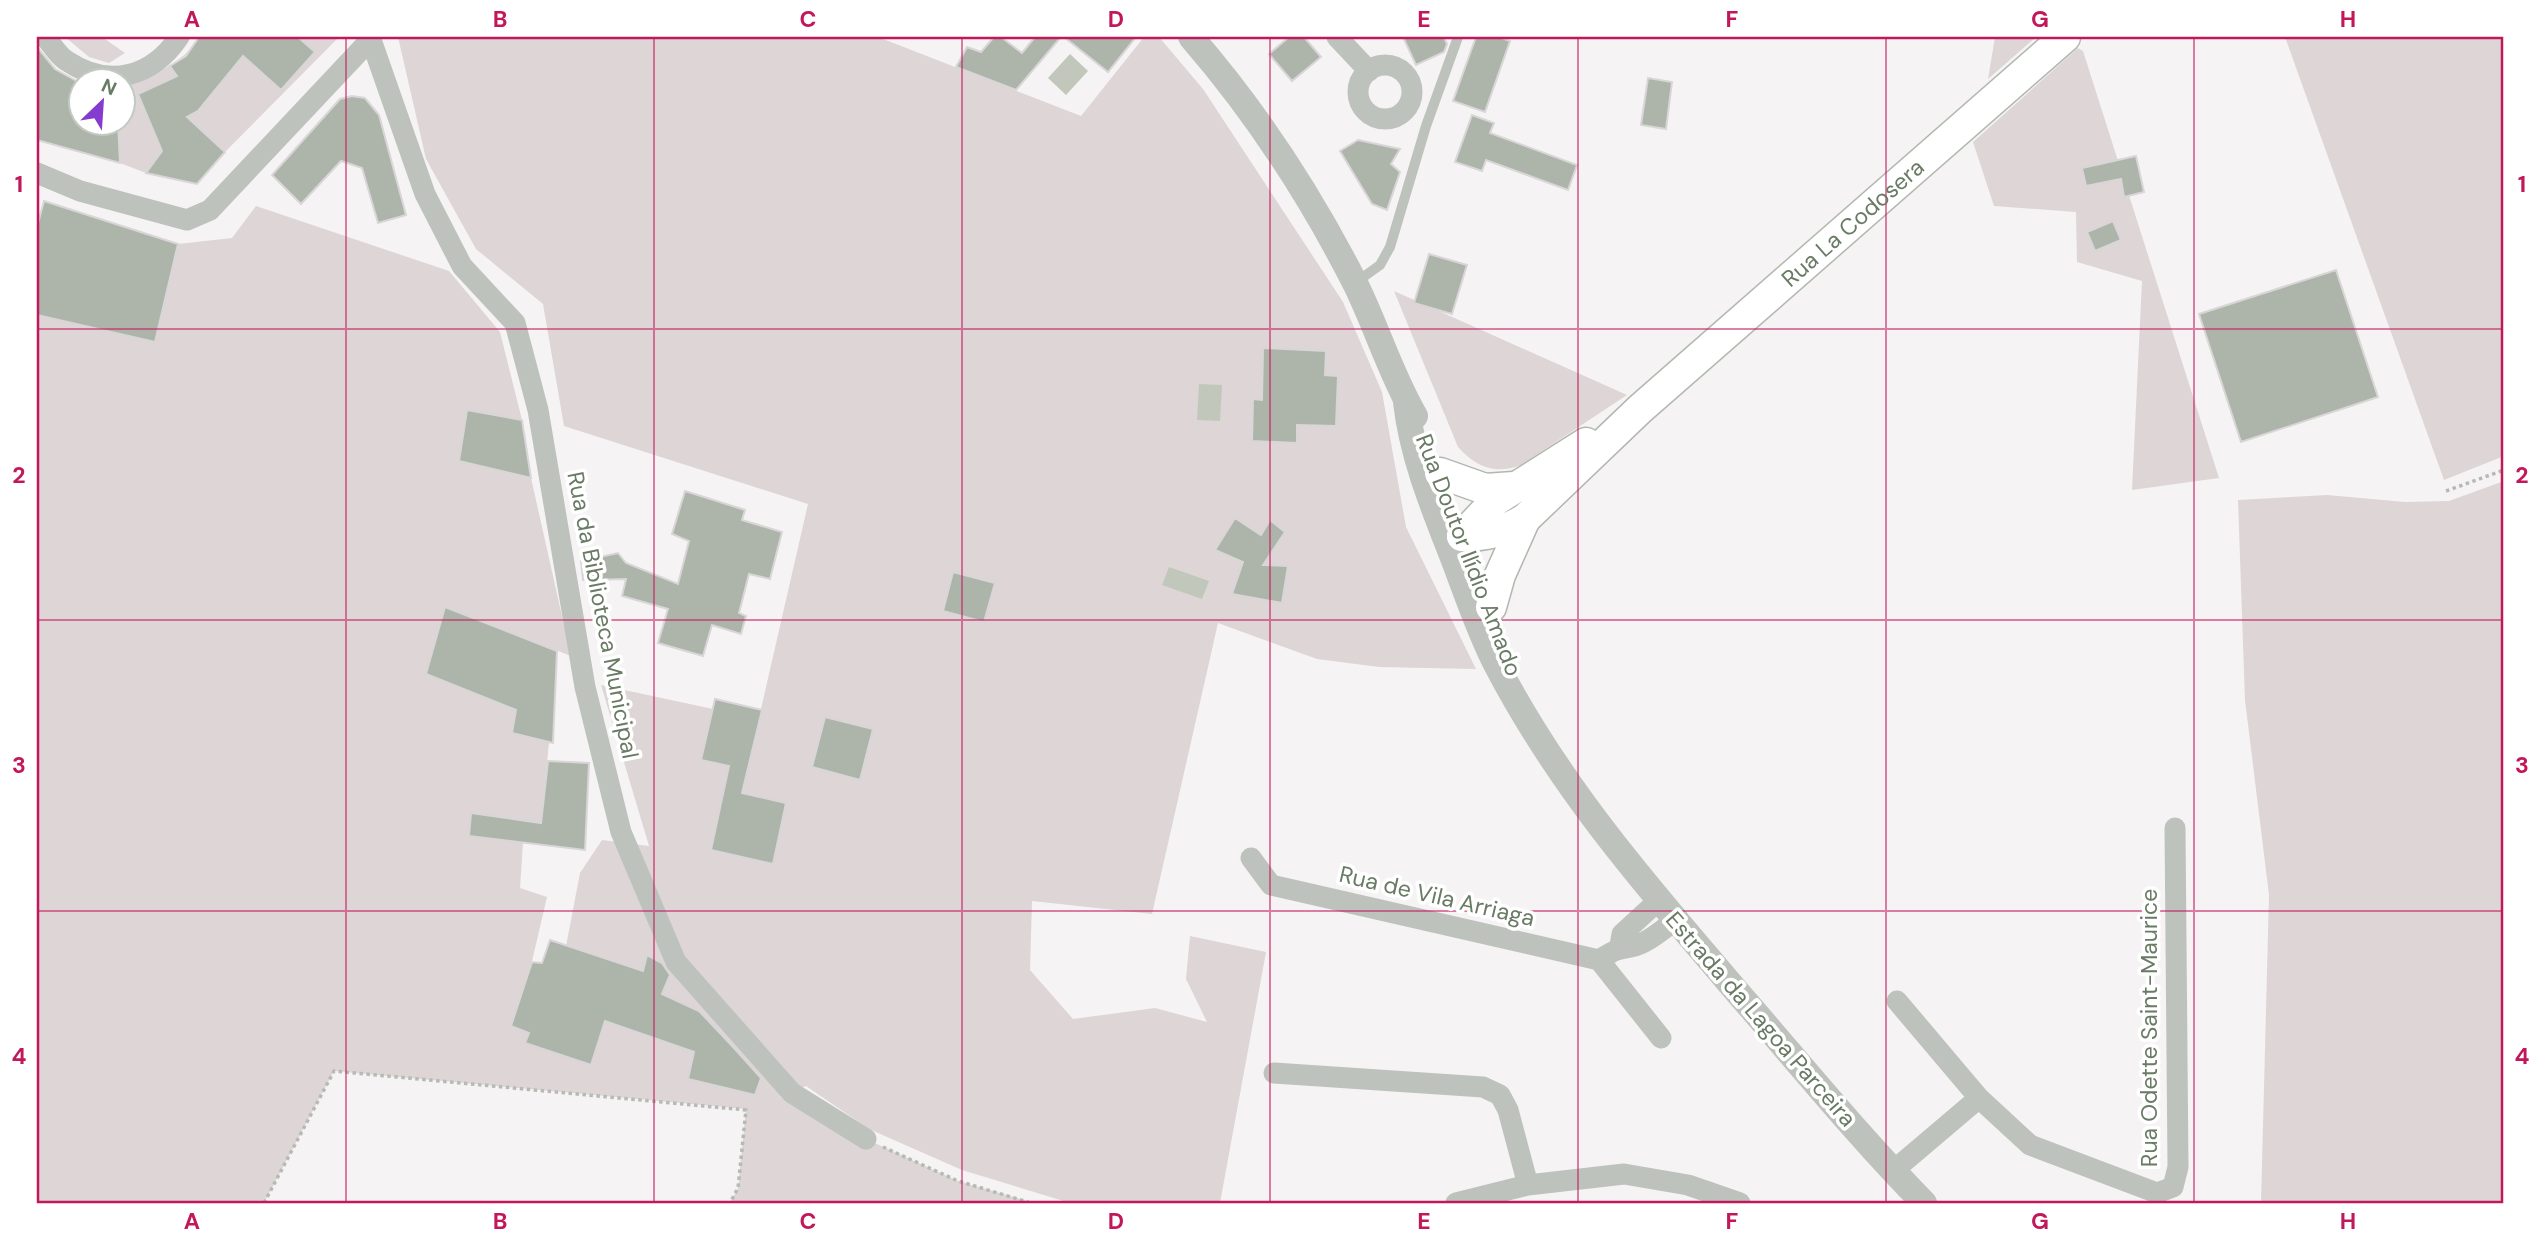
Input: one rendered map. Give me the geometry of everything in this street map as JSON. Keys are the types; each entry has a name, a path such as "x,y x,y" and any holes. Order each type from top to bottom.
{"main road":[{"name":"Rua La Codosera","path":"1640,409 2065,37"},
{"path":"1454,538 1514,487 1640,409"},
{"path":"1454,538 1487,536 1505,531 1525,519 1640,409"},
{"path":"1440,473 1485,489 1514,487"},
{"path":"1491,607 1500,575 1525,519"}],"street":[{"path":"45,37 65,60 95,75 119,77 142,71 167,55 179,37"},
{"name":"Rua Doutor Ilídio Amado","path":"1191,37 1218,68 1301,186 1355,283 1383,342 1406,402 1427,438 1440,473 1454,538 1496,665 1562,774 1602,831"},
{"path":"1337,37 1368,71"},
{"path":"37,173 80,191 187,220 210,210 371,38"},
{"name":"Rua da Biblioteca Municipal","path":"371,38 425,194 462,266 515,323 538,410 586,687 621,832 676,962 792,1093 866,1139"},
{"name":"Rua Doutor Ilídio Amado","path":"1406,402 1410,440 1454,538 1491,607 1512,661 1524,711"},
{"name":"Rua Odette Saint-Maurice","path":"1979,1098 2030,1145 2052,1156 2157,1193 2173,1187 2178,1167 2175,828"},
{"name":"Estrada da Lagoa Parceira","path":"1602,831 1893,1171 1924,1203"},
{"name":"Rua de Vila Arriaga","path":"1251,858 1271,885 1600,960"},
{"path":"1661,1038 1600,960 1620,946 1622,933 1668,910"},
{"path":"1893,1171 1979,1098 1897,1001"},
{"path":"1274,1073 1483,1087 1500,1095 1508,1110 1528,1185"},
{"path":"1456,1203 1528,1185 1624,1174 1688,1185 1740,1203"}],"lane":[{"path":"1355,283 1380,265 1390,247 1426,125 1458,37"}],"path":[{"path":"2446,491 2504,470"},
{"path":"264,1203 334,1071 746,1110 738,1188 730,1203"},
{"path":"866,1139 958,1181 1031,1203"}],"shaded area":[{"path":"65,37 102,37 125,53 109,63 89,57"},
{"path":"199,37 339,37 225,152 187,117 146,173 120,163 119,136 136,136 136,81 175,62"},
{"path":"398,37 878,37 1081,116 1144,37 1159,37 1203,89 1343,302 1382,392 1406,527 1476,669 1379,667 1317,659 1218,623 1152,914 1032,901 1030,970 1073,1019 1155,1008 1207,1022 1186,979 1190,936 1266,952 1220,1203 1070,1203 962,1170 869,1129 806,1086 775,1099 792,1093 866,1139 958,1181 1034,1203 730,1203 738,1188 746,1109 334,1071 264,1203 37,1203 37,315 155,341 178,244 232,238 256,206 449,271 500,332 522,420 467,410 459,461 531,478 571,656 449,608 426,674 516,710 512,733 549,742 541,823 472,813 469,836 523,843 520,888 547,897 529,974 511,1026 529,1033 525,1043 590,1065 623,965 566,946 580,873 602,840 649,846 601,685 713,709 701,760 747,770 808,504 564,426 543,304 476,249 426,159","holes":["825,717 873,729 860,779 812,767"]},
{"path":"1995,37 2036,37 1988,79"},
{"path":"2285,37 2504,37 2504,456 2444,480"},
{"path":"2078,48 2083,51 2219,478 2132,490 2142,281 2077,262 2076,212 1994,206 1973,142"},
{"path":"1070,54 1088,71 1066,95 1048,78"},
{"path":"1394,291 1627,395 1521,465 1494,469 1479,464 1458,447"},
{"path":"1199,384 1222,385 1220,421 1197,420"},
{"path":"2504,481 2504,1203 2261,1203 2269,895 2245,700 2238,500 2327,495 2405,502 2449,501"},
{"path":"1169,567 1209,581 1202,599 1162,585"}],"building":[{"path":"199,37 298,37 315,52 281,90 243,56 198,111 187,117 225,152 197,184 146,173 162,151 138,94 177,76 170,66 186,56"},
{"path":"994,37 1001,37 1022,53 1035,37 1061,37 1016,90 956,67 967,47 981,52"},
{"path":"1064,37 1136,37 1108,72"},
{"path":"1289,37 1304,37 1321,57 1292,81 1269,54"},
{"path":"1403,37 1444,37 1447,44 1444,52 1416,65"},
{"path":"1476,37 1499,37 1510,41 1485,112 1453,101"},
{"path":"37,47 55,69 66,75 66,136 119,136 120,163 37,140"},
{"path":"1648,78 1672,82 1666,129 1641,125"},
{"path":"352,96 365,98 379,115 406,215 378,223 362,168 341,161 301,204 272,175 340,99"},
{"path":"1472,115 1494,123 1490,133 1577,165 1568,190 1486,160 1482,171 1455,162"},
{"path":"1358,140 1400,149 1391,164 1400,172 1387,210 1372,204 1340,151"},
{"path":"2136,156 2144,192 2124,197 2121,179 2086,186 2082,168"},
{"path":"44,201 178,244 155,342 37,315 37,227"},
{"path":"2113,221 2121,240 2095,251 2087,232"},
{"path":"1429,254 1467,265 1452,314 1414,303"},
{"path":"2336,270 2378,397 2241,442 2199,314"},
{"path":"1263,348 1326,351 1325,375 1338,376 1336,426 1297,425 1297,443 1252,441 1253,399 1262,400"},
{"path":"467,410 522,420 531,478 459,461"},
{"path":"685,491 745,510 742,520 782,532 770,579 749,574 739,613 746,616 741,634 712,625 703,656 658,643 668,609 622,596 626,579 583,580 581,561 618,553 626,563 678,584 689,541 672,534"},
{"path":"1235,518 1261,535 1270,520 1285,532 1263,565 1288,566 1282,603 1232,594 1243,562 1215,550"},
{"path":"953,572 995,583 984,622 943,611"},
{"path":"445,607 557,651 553,743 512,733 516,710 426,674"},
{"path":"715,699 762,710 742,793 786,803 773,864 711,850 729,766 701,760"},
{"path":"825,717 873,729 860,780 812,767"},
{"path":"548,761 589,763 585,850 469,836 471,813 541,823"},
{"path":"550,940 643,971 647,955 662,963 670,975 662,994 699,1011 734,1048 761,1078 755,1095 688,1079 694,1052 605,1021 591,1065 525,1043 529,1033 511,1026 532,962 542,963"}]}
